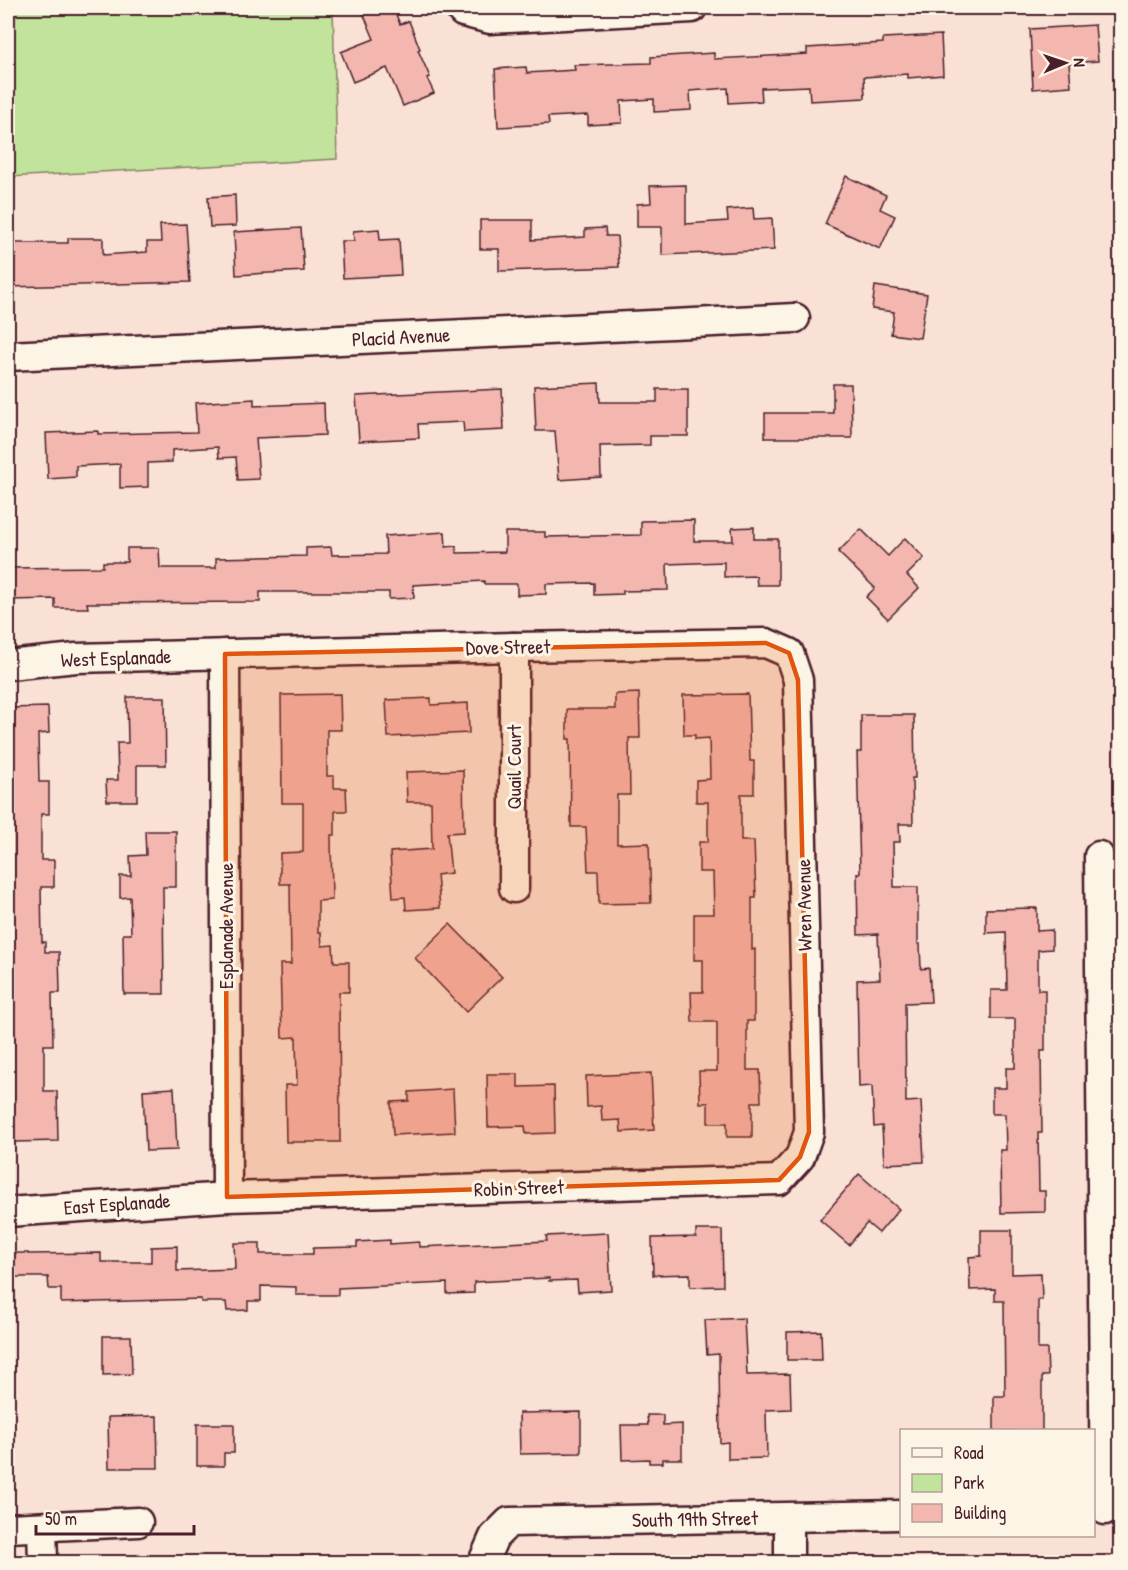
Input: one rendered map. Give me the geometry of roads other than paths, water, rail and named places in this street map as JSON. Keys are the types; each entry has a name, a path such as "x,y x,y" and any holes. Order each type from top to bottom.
{"street":[{"path":"460,8 463,12 490,19 692,8"},
{"name":"Placid Avenue","path":"8,356 795,318"},
{"name":"Dove Street","path":"225,654 766,643 789,653"},
{"name":"Quail Court","path":"514,647 514,888"},
{"name":"Wren Avenue","path":"789,653 798,680 809,1132 800,1157"},
{"name":"West Esplanade","path":"8,665 76,658 225,654"},
{"name":"Esplanade Avenue","path":"225,654 227,1197"},
{"path":"1099,856 1106,1510"},
{"name":"Robin Street","path":"227,1197 778,1180 800,1157"},
{"name":"East Esplanade","path":"8,1212 227,1197"},
{"name":"South 19th Street","path":"488,1550 509,1522 900,1515"},
{"path":"789,1518 789,1563"},
{"path":"8,1528 138,1522"},
{"path":"42,1527 43,1563"}]}
